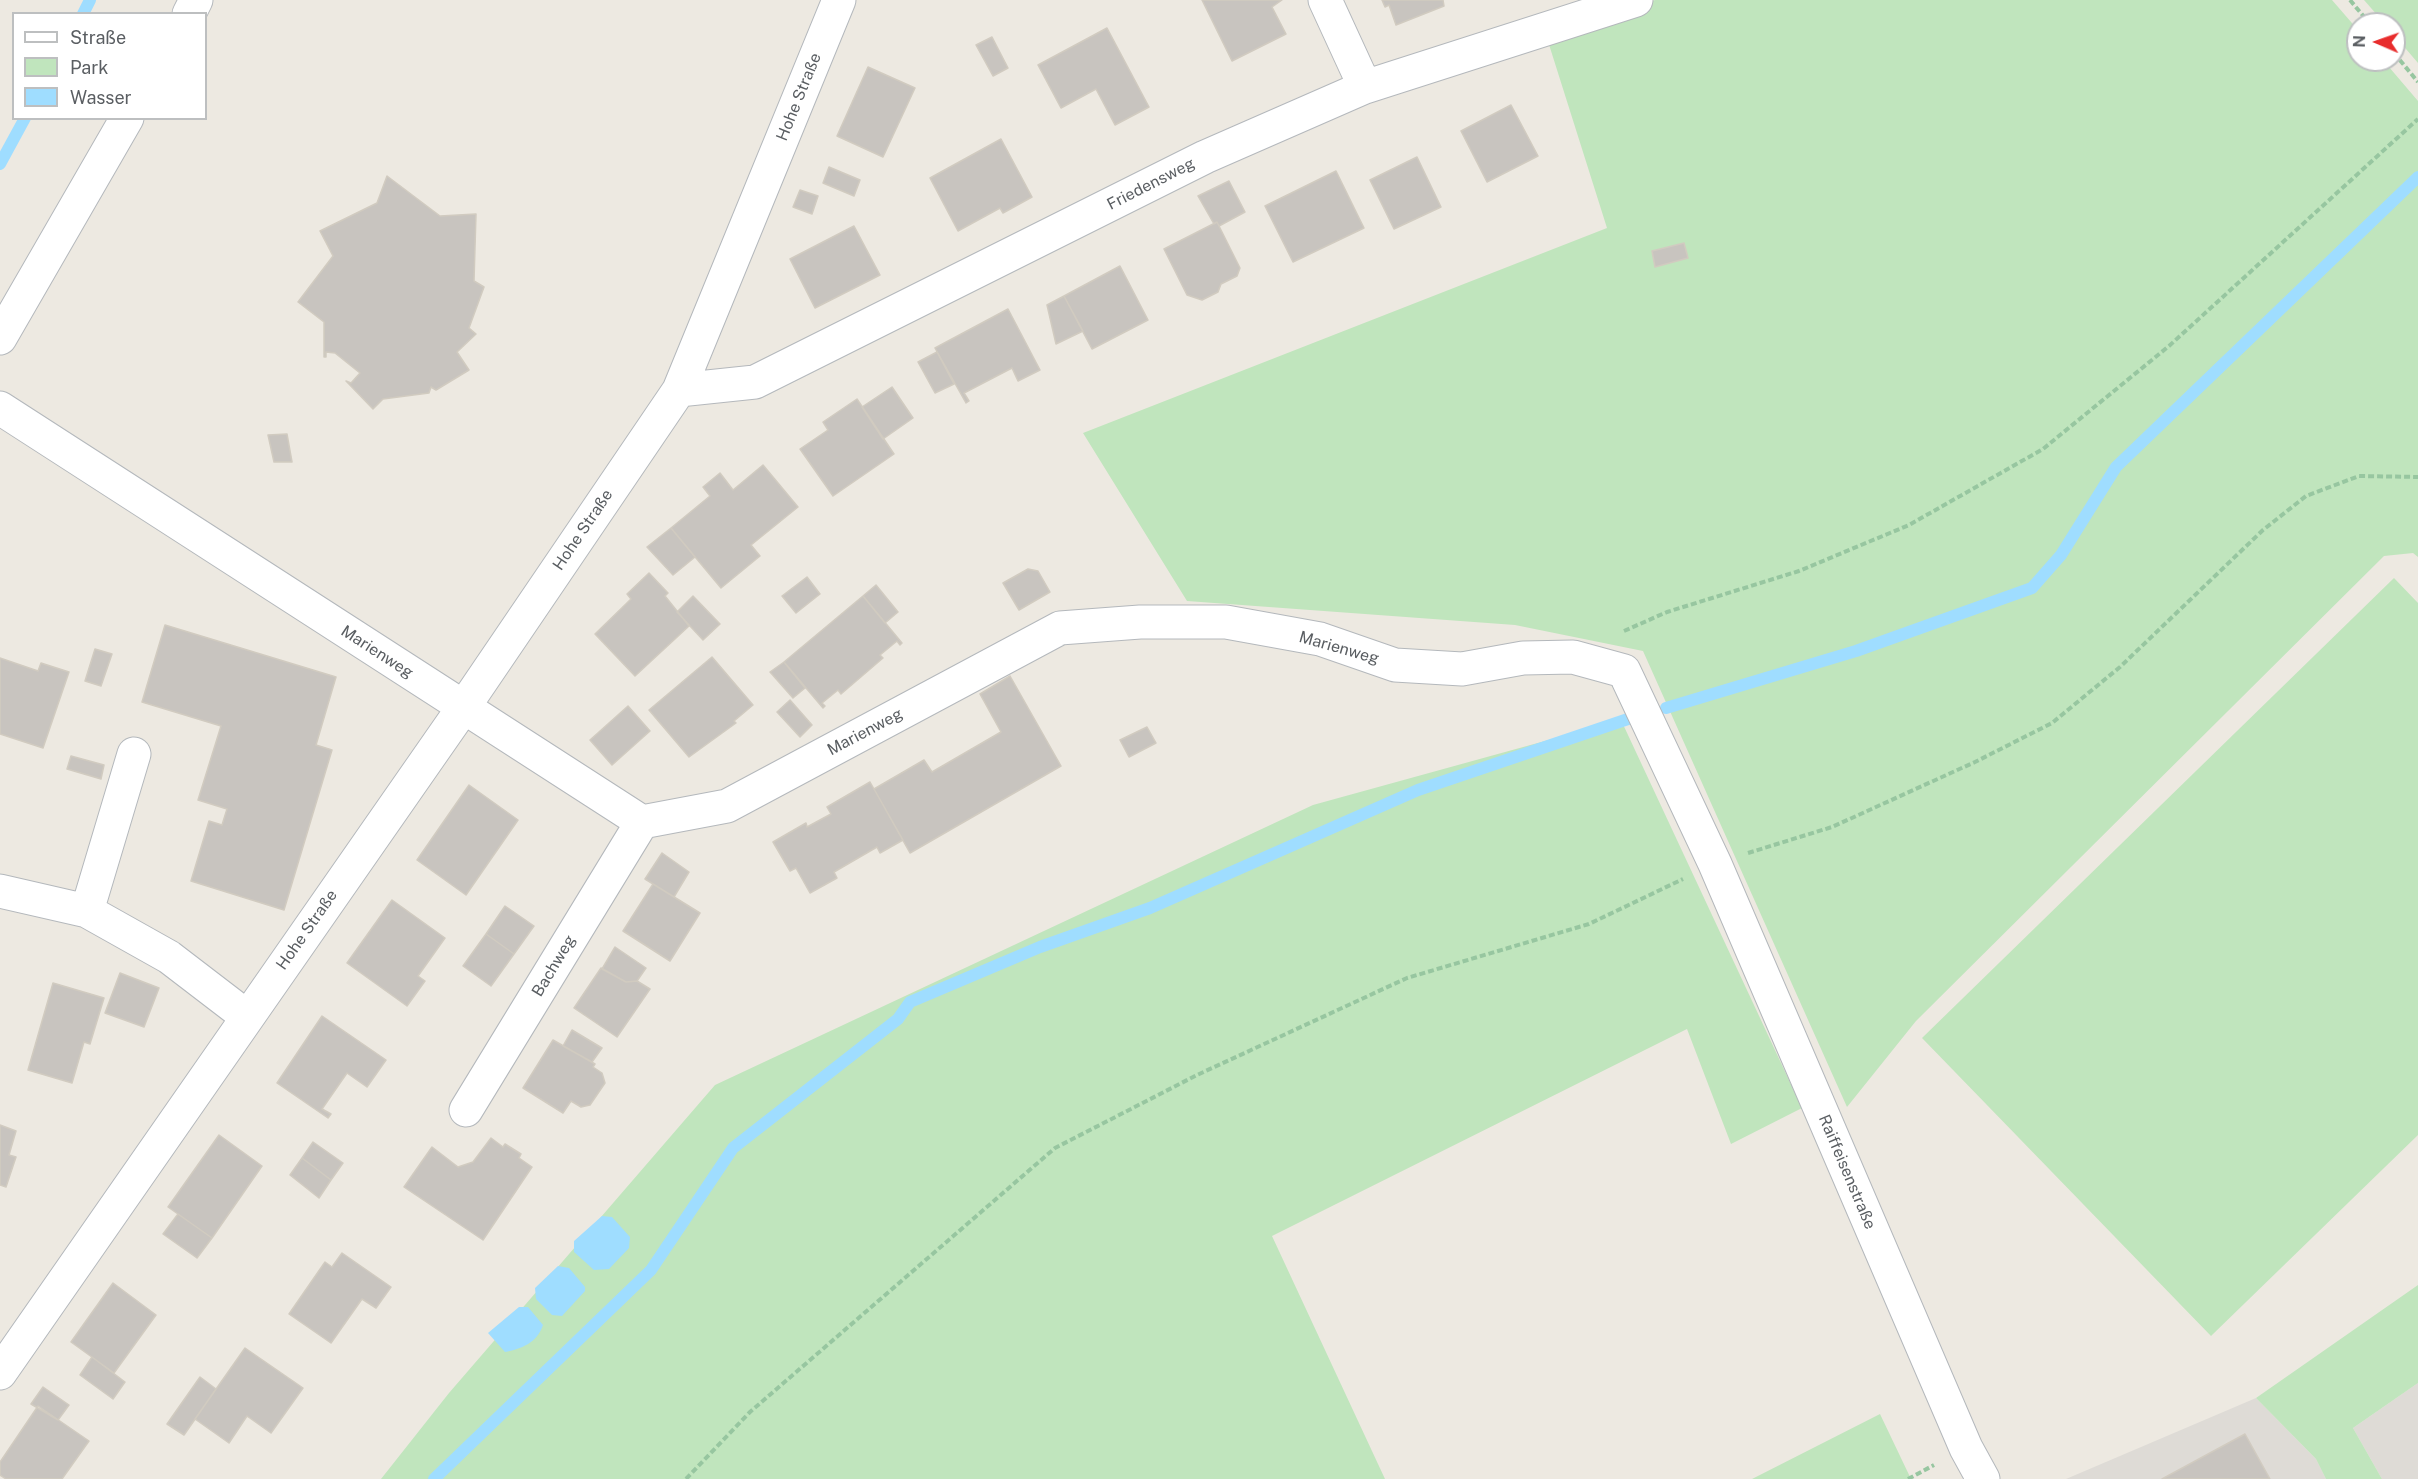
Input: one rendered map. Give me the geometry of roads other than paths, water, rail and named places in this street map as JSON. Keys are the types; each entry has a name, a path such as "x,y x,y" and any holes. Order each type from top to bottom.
{"street":[{"name":"Hohe Straße","path":"0,1373 246,1016 463,708 678,390 839,0"},
{"path":"1325,0 1365,87"},
{"name":"Friedensweg","path":"678,390 755,382 1205,157 1365,87 1636,0"},
{"path":"0,338 127,120"},
{"name":"Marienweg","path":"0,408 642,822 727,806 1060,628 1140,622 1226,622 1320,639 1395,665 1462,669 1523,658 1573,657 1624,671 1715,864"},
{"path":"87,911 134,754"},
{"name":"Bachweg","path":"466,1110 642,822"},
{"name":"Raiffeisenstraße","path":"1715,864 1966,1448 1983,1479"},
{"path":"0,891 87,911 169,957 246,1016"}],"water":[{"path":"602,1216 612,1217 630,1237 629,1248 609,1269 594,1270 574,1252 574,1241"},
{"path":"558,1266 569,1268 585,1287 585,1291 562,1316 552,1315 536,1299 535,1288"},
{"path":"519,1307 528,1307 543,1325 533,1341 505,1352 488,1333"}],"waterway":[{"path":"84,12 90,0"},
{"path":"0,164 24,120"},
{"path":"1666,708 1856,651 2032,588 2061,555 2116,467 2418,177"},
{"path":"434,1479 651,1270 733,1148 898,1019 910,1002 1040,947 1150,908 1418,790 1628,719"}]}
